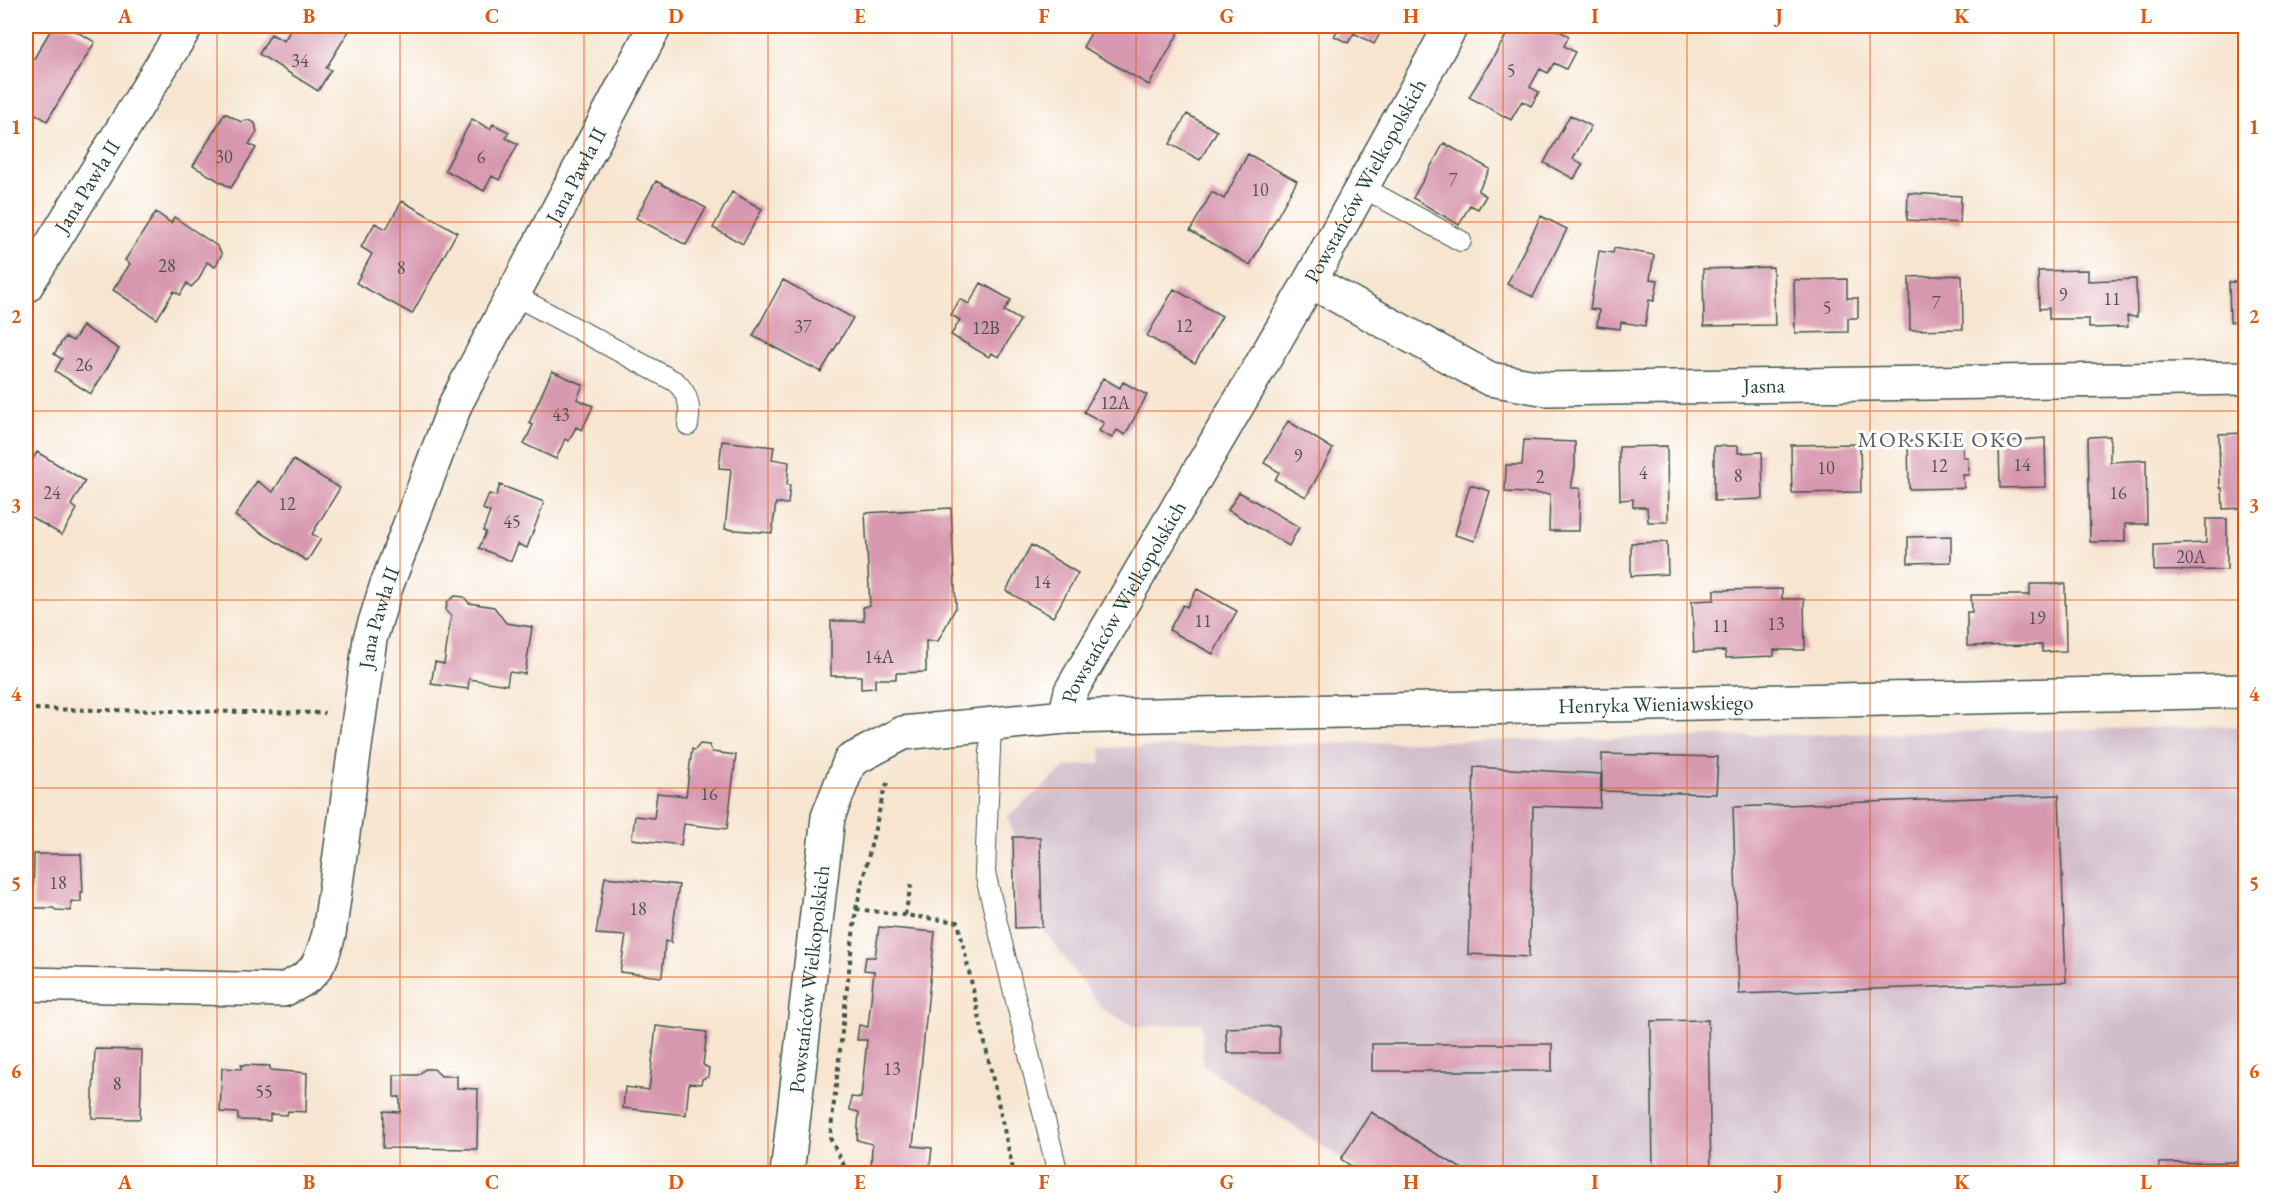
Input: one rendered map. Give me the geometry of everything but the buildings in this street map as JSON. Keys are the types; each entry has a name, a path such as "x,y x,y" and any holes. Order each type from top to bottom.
{"street":[{"name":"Jana Pawła II","path":"26,286 186,26"},
{"name":"Jana Pawła II","path":"26,984 283,990 304,981 320,962 329,934 370,639 418,500 456,403 655,26"},
{"name":"Powstańców Wielkopolskich","path":"787,1173 828,817 850,761 903,733 1065,717 1071,691 1310,281 1451,26"},
{"name":"Jasna","path":"1310,281 1490,380 1547,389 2246,378"},
{"name":"Henryka Wieniawskiego","path":"1065,717 2246,691"}],"lane":[{"path":"1362,187 1461,241"},
{"path":"512,294 676,382 685,391 688,400 690,413 688,425"},
{"path":"991,725 986,873 1058,1173"}],"path":[{"path":"26,709 328,713"},
{"path":"845,1173 846,1169 830,1138 856,909 883,795 896,761 903,733"},
{"path":"905,915 912,881"},
{"path":"856,909 958,922 1014,1173"}],"shaded area":[{"path":"2245,726 2245,1173 1363,1173 1203,1065 1202,1023 1136,1027 1102,1009 1042,928 1015,928 1013,837 1008,816 1066,767 1101,763 1101,748"}],"green space":[{"path":"26,197 37,204 26,223"}],"district":[{"name":"MORSKIE OKO","path":"1941,439"}]}
